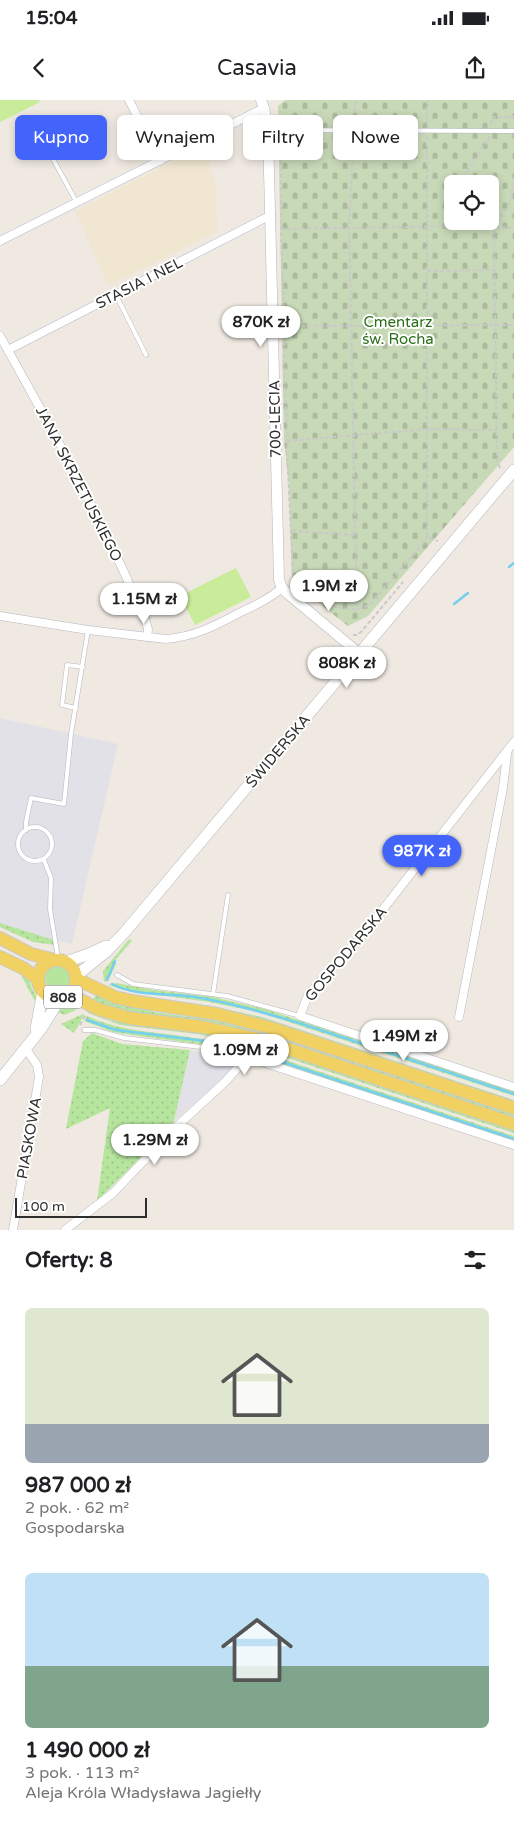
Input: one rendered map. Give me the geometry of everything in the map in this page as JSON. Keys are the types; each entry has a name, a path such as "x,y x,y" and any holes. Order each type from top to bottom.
{"main road":[{"name":"ŚWIDERSKA","path":"76,977 107,951 118,939 514,470"},
{"path":"0,938 31,954 60,961"},
{"name":"ŚWIDERSKA","path":"60,961 89,954 118,939"},
{"path":"0,957 24,968 40,985"},
{"name":"808","path":"0,1080 26,1049 65,996 74,987 76,977 74,969 60,961 43,966 40,985 41,1007 34,1038"},
{"path":"76,977 115,997 217,1014 271,1028 514,1108"},
{"name":"808","path":"40,985 51,997 65,996"},
{"path":"65,996 129,1018 203,1027 258,1039 514,1124"}],"street":[{"path":"129,100 160,161"},
{"path":"0,241 160,161 263,104"},
{"name":"700-LECIA","path":"269,160 271,215 276,229 278,571 282,588"},
{"name":"STASIA I NEL","path":"8,350 271,215"},
{"name":"JANA SKRZETUSKIEGO","path":"0,336 38,405 114,553 146,622 148,629 147,637"},
{"path":"0,616 88,630 166,639 191,636 206,630 271,597 282,588 295,601 360,654"},
{"name":"GOSPODARSKA","path":"300,1016 308,995 366,931 514,742"},
{"name":"GOSPODARSKA","path":"459,1017 501,797 507,752"},
{"path":"300,1016 514,1087"},
{"name":"PIASKOWA","path":"13,1230 39,1077 37,1065 26,1049"},
{"path":"65,1230 113,1194 174,1128 226,1081 247,1057 514,1145"}],"lane":[{"path":"418,130 514,131"},
{"path":"54,160 77,203"},
{"path":"116,295 146,355"},
{"path":"26,830 31,798 64,804 71,734 88,630"},
{"path":"76,708 62,705 67,665 82,666"},
{"path":"37,827 47,832 50,836 52,841 51,852 44,860 32,862 26,860 19,850 19,839 26,830 37,827"},
{"path":"44,860 51,878 50,909 60,961"},
{"path":"213,994 228,895"},
{"path":"117,975 133,984 213,994 254,1002 300,1016"},
{"path":"84,1030 95,1030 124,1038 218,1049 247,1057"}],"path":[{"path":"355,115 356,100"},
{"path":"288,326 285,333 288,441 286,448 293,577 328,606 357,610 369,605 427,537 427,100"},
{"path":"465,175 490,136 492,117 514,117"},
{"path":"279,160 276,229 284,319 288,326"},
{"path":"352,160 349,228 357,610"},
{"path":"499,220 509,204 514,183"},
{"path":"276,229 444,227"},
{"path":"499,228 514,228"},
{"path":"494,230 497,461 500,468"},
{"path":"427,271 494,270"},
{"path":"288,326 514,324"},
{"path":"288,441 427,429 497,430"},
{"path":"278,530 355,535"},
{"path":"427,537 438,541"},
{"path":"341,650 342,656 334,669 344,657 343,649 338,644 342,638 347,634 352,638 359,638 397,593 403,582"},
{"path":"84,1030 79,1027 86,1014"}],"shaded area":[{"path":"175,160 208,160 216,186 217,232 109,286 75,211"},
{"path":"0,718 118,744 72,944 0,923"},
{"path":"190,1050 232,1058 234,1061 231,1070 174,1121"}],"green space":[{"path":"0,100 39,100 40,102 0,122"},
{"name":"Cmentarz św. Rocha","path":"285,100 514,100 514,447 368,616 348,626 292,582 289,486 284,441 279,160 323,160 323,115 278,115 278,106"},
{"path":"236,568 251,597 195,625 180,596"},
{"path":"0,923 54,940 54,945 33,942 0,927"},
{"path":"129,939 132,941 115,960 116,964 109,979 104,982 103,971"},
{"path":"58,965 67,969 71,978 67,987 58,991 49,987 45,978 49,969"},
{"path":"22,975 29,978 32,989 38,999 37,1005 22,977"},
{"path":"116,983 213,997 265,1009 514,1091 514,1096 258,1012 209,1002 124,990 108,985"},
{"path":"114,991 212,1006 262,1017 514,1100 514,1102 289,1027 128,997"},
{"path":"96,994 153,1012 212,1020 256,1030 514,1114 514,1118 354,1065 109,1007 93,1000"},
{"path":"76,1004 78,1007 76,1010 64,1015 56,1011 59,1007"},
{"path":"86,1010 112,1021 216,1035 258,1045 514,1130 514,1133 246,1044 197,1034 120,1025 88,1013"},
{"path":"83,1014 74,1033 61,1024"},
{"path":"87,1016 125,1028 206,1040 258,1051 514,1136 514,1142 300,1070 222,1047 113,1032 84,1021"},
{"path":"92,1033 122,1044 190,1050 174,1121 97,1201 110,1108 66,1129 83,1041"}],"waterway":[{"path":"509,567 514,563"},
{"path":"454,604 468,593"},
{"path":"107,980 115,961"},
{"path":"112,984 132,991 195,997 261,1012 514,1094"},
{"path":"87,1020 116,1030 205,1041 246,1050 514,1139"}]}
